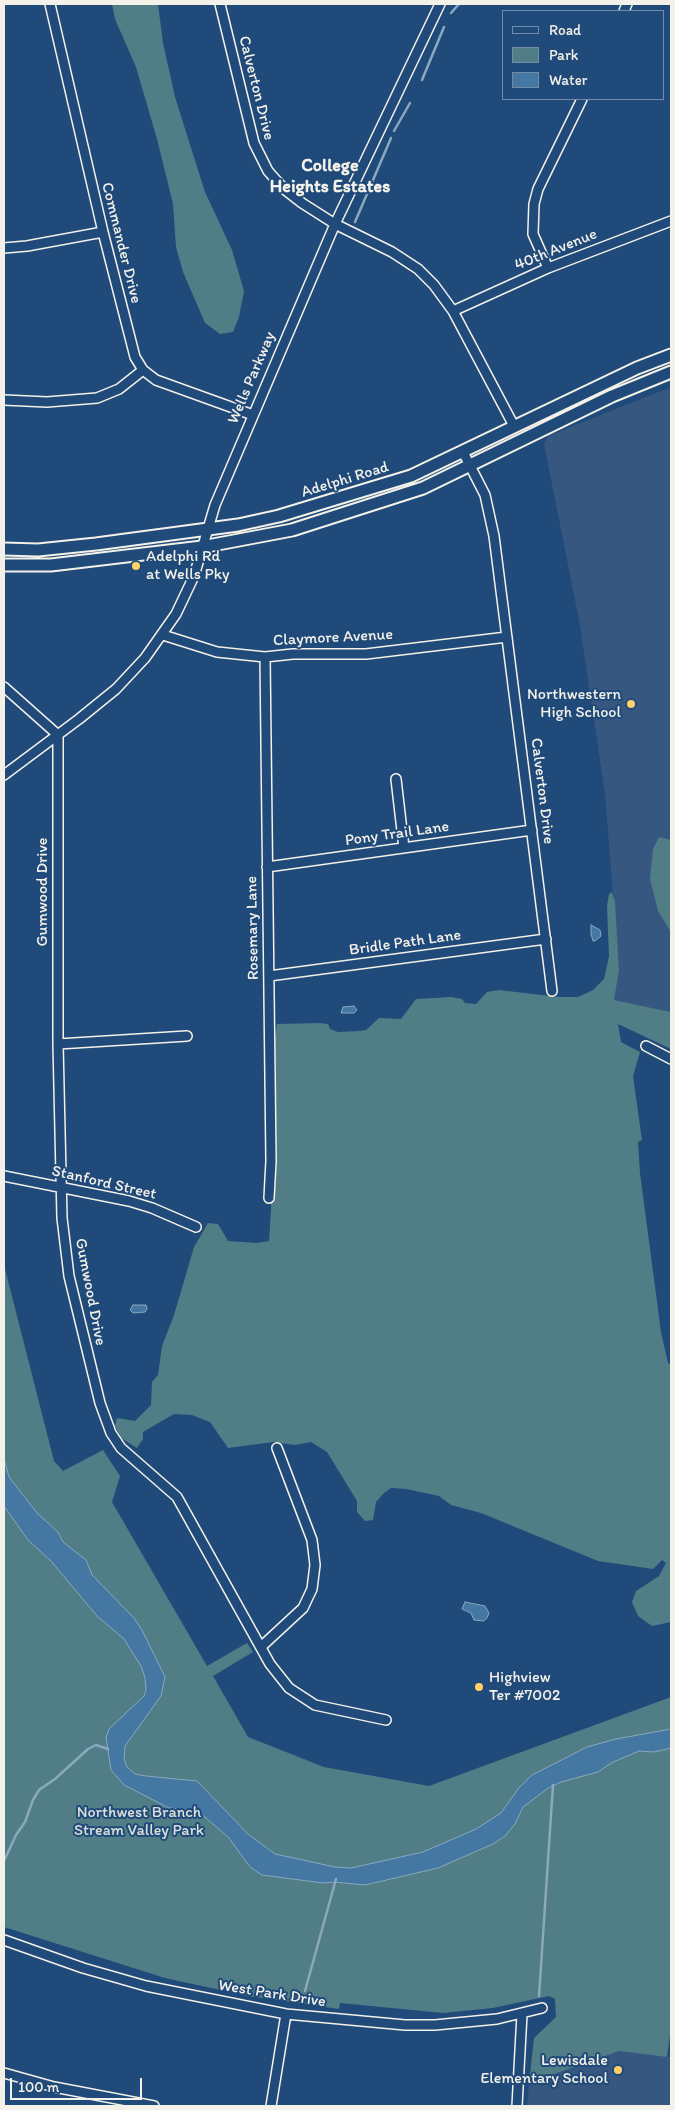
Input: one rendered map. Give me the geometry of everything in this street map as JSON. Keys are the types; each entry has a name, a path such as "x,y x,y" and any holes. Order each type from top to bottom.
{"main road":[{"name":"Adelphi Road","path":"4,550 61,548 207,529 279,516 394,482 463,452 637,368 671,355"},
{"name":"Adelphi Road","path":"4,566 52,565 202,547 272,535 329,519 404,495 470,466 606,400 671,372"}],"street":[{"name":"Commander Drive","path":"50,4 131,347 143,370 165,384 253,415"},
{"name":"Calverton Drive","path":"220,4 241,92 260,158 284,189 335,224 405,260 434,285 454,311 514,426"},
{"name":"Wells Parkway","path":"4,774 58,735 116,689 145,658 163,635 194,576 215,505 335,224 440,4"},
{"path":"548,268 533,234 534,204 538,189 582,100"},
{"name":"40th Avenue","path":"454,311 548,268 671,221"},
{"path":"4,248 61,241 103,232"},
{"path":"4,400 47,402 97,398 122,388 143,370"},
{"name":"Calverton Drive","path":"463,452 488,504 507,637 552,991"},
{"name":"Claymore Avenue","path":"163,635 217,652 265,656 308,653 366,654 507,637"},
{"name":"Rosemary Lane","path":"265,656 271,1161 269,1198"},
{"path":"4,687 58,735"},
{"name":"Gumwood Drive","path":"58,735 58,1044 61,1188 69,1276 90,1369 111,1433 121,1448 177,1497 278,1675 289,1688 302,1698 336,1710 386,1720"},
{"path":"396,779 404,848"},
{"name":"Pony Trail Lane","path":"267,867 532,830"},
{"name":"Bridle Path Lane","path":"269,976 546,939"},
{"path":"58,1044 187,1036"},
{"path":"646,1046 671,1059"},
{"name":"Stanford Street","path":"4,1176 142,1204 196,1227"},
{"path":"262,1646 304,1608 312,1589 315,1565 312,1540 277,1448"},
{"name":"West Park Drive","path":"4,1940 83,1968 146,1986 286,2014 415,2025 460,2024 522,2014 542,2008"},
{"path":"272,2106 286,2014"},
{"path":"517,2106 522,2014"},
{"path":"4,2073 54,2087 154,2106"}],"shaded area":[{"name":"Northwestern High School","path":"671,387 671,1012 614,1000 619,970 605,794 579,620 544,444 548,436"},
{"name":"Lewisdale Elementary School","path":"619,2051 671,2057 671,2106 527,2106 529,2083"}],"green space":[{"path":"112,4 158,4 163,43 175,97 205,192 232,250 244,291 239,317 233,332 220,334 205,323 183,272 176,247 173,204 157,139 136,67 115,19"},
{"path":"659,837 671,840 671,932 658,911 650,879 653,849"},
{"path":"612,892 615,902 619,971 614,1000 671,1012 671,1049 618,1024 621,1042 640,1052 633,1076 642,1140 638,1142 640,1173 661,1332 668,1363 671,1365 671,1622 652,1626 638,1616 632,1602 636,1591 659,1576 666,1563 662,1560 653,1569 598,1561 481,1513 451,1505 439,1496 406,1489 391,1488 384,1493 376,1502 373,1520 365,1521 357,1512 357,1501 327,1452 311,1442 295,1445 273,1442 228,1448 210,1422 192,1415 174,1414 143,1432 143,1439 137,1448 121,1438 115,1426 117,1418 135,1421 151,1405 152,1382 158,1375 162,1346 174,1315 194,1247 208,1223 218,1224 228,1241 257,1243 269,1241 273,1176 272,1060 277,1024 319,1023 328,1024 330,1029 338,1032 359,1031 366,1030 379,1018 401,1019 416,999 451,997 462,999 465,1003 476,1004 487,992 499,990 559,997 578,997 593,990 604,979 609,956 607,906 609,894"},
{"name":"Northwest Branch Stream Valley Park","path":"4,1265 54,1461 63,1471 103,1450 120,1476 112,1502 207,1666 247,1643 253,1652 213,1676 248,1737 324,1767 429,1786 671,1697 671,2028 667,2057 619,2051 529,2083 534,2038 556,2017 555,1999 549,1996 493,2008 443,2013 340,2003 339,2009 248,1996 165,1978 4,1927"}],"water":[{"path":"591,925 600,930 601,936 595,941 593,941 591,934"},
{"path":"354,1006 357,1010 354,1013 341,1013 343,1007"},
{"path":"133,1305 146,1305 147,1309 145,1312 133,1313 130,1310"},
{"path":"4,1459 9,1477 37,1513 58,1532 63,1542 86,1560 92,1575 134,1618 142,1630 165,1677 161,1696 125,1746 124,1759 127,1767 135,1774 197,1781 248,1834 275,1854 335,1867 351,1868 423,1852 476,1829 501,1813 518,1789 532,1775 587,1747 616,1739 671,1729 671,1748 654,1752 639,1751 611,1763 598,1772 561,1782 547,1789 523,1807 515,1824 505,1836 493,1844 438,1868 365,1885 334,1882 323,1883 262,1875 250,1867 229,1838 198,1811 169,1808 124,1785 111,1770 106,1737 109,1729 144,1696 146,1690 145,1678 141,1666 124,1639 97,1616 51,1561 28,1540 4,1506"},
{"path":"465,1602 485,1606 489,1613 487,1618 484,1621 474,1620 471,1613 462,1609"}],"waterway":[{"path":"451,13 459,4"},
{"path":"422,80 444,27"},
{"path":"394,131 410,103"},
{"path":"355,222 391,138"},
{"path":"4,1861 16,1835 25,1822 39,1790 55,1779 88,1749 96,1745 108,1749"},
{"path":"539,1996 553,1785"},
{"path":"305,1991 336,1879"}],"place":[{"name":"Adelphi Rd at Wells Pky","path":"136,566"},
{"name":"Northwestern High School","path":"631,704"},
{"name":"Highview Ter #7002","path":"479,1687"},
{"name":"Lewisdale Elementary School","path":"618,2070"}],"district":[{"name":"College Heights Estates","path":"330,176"}]}
